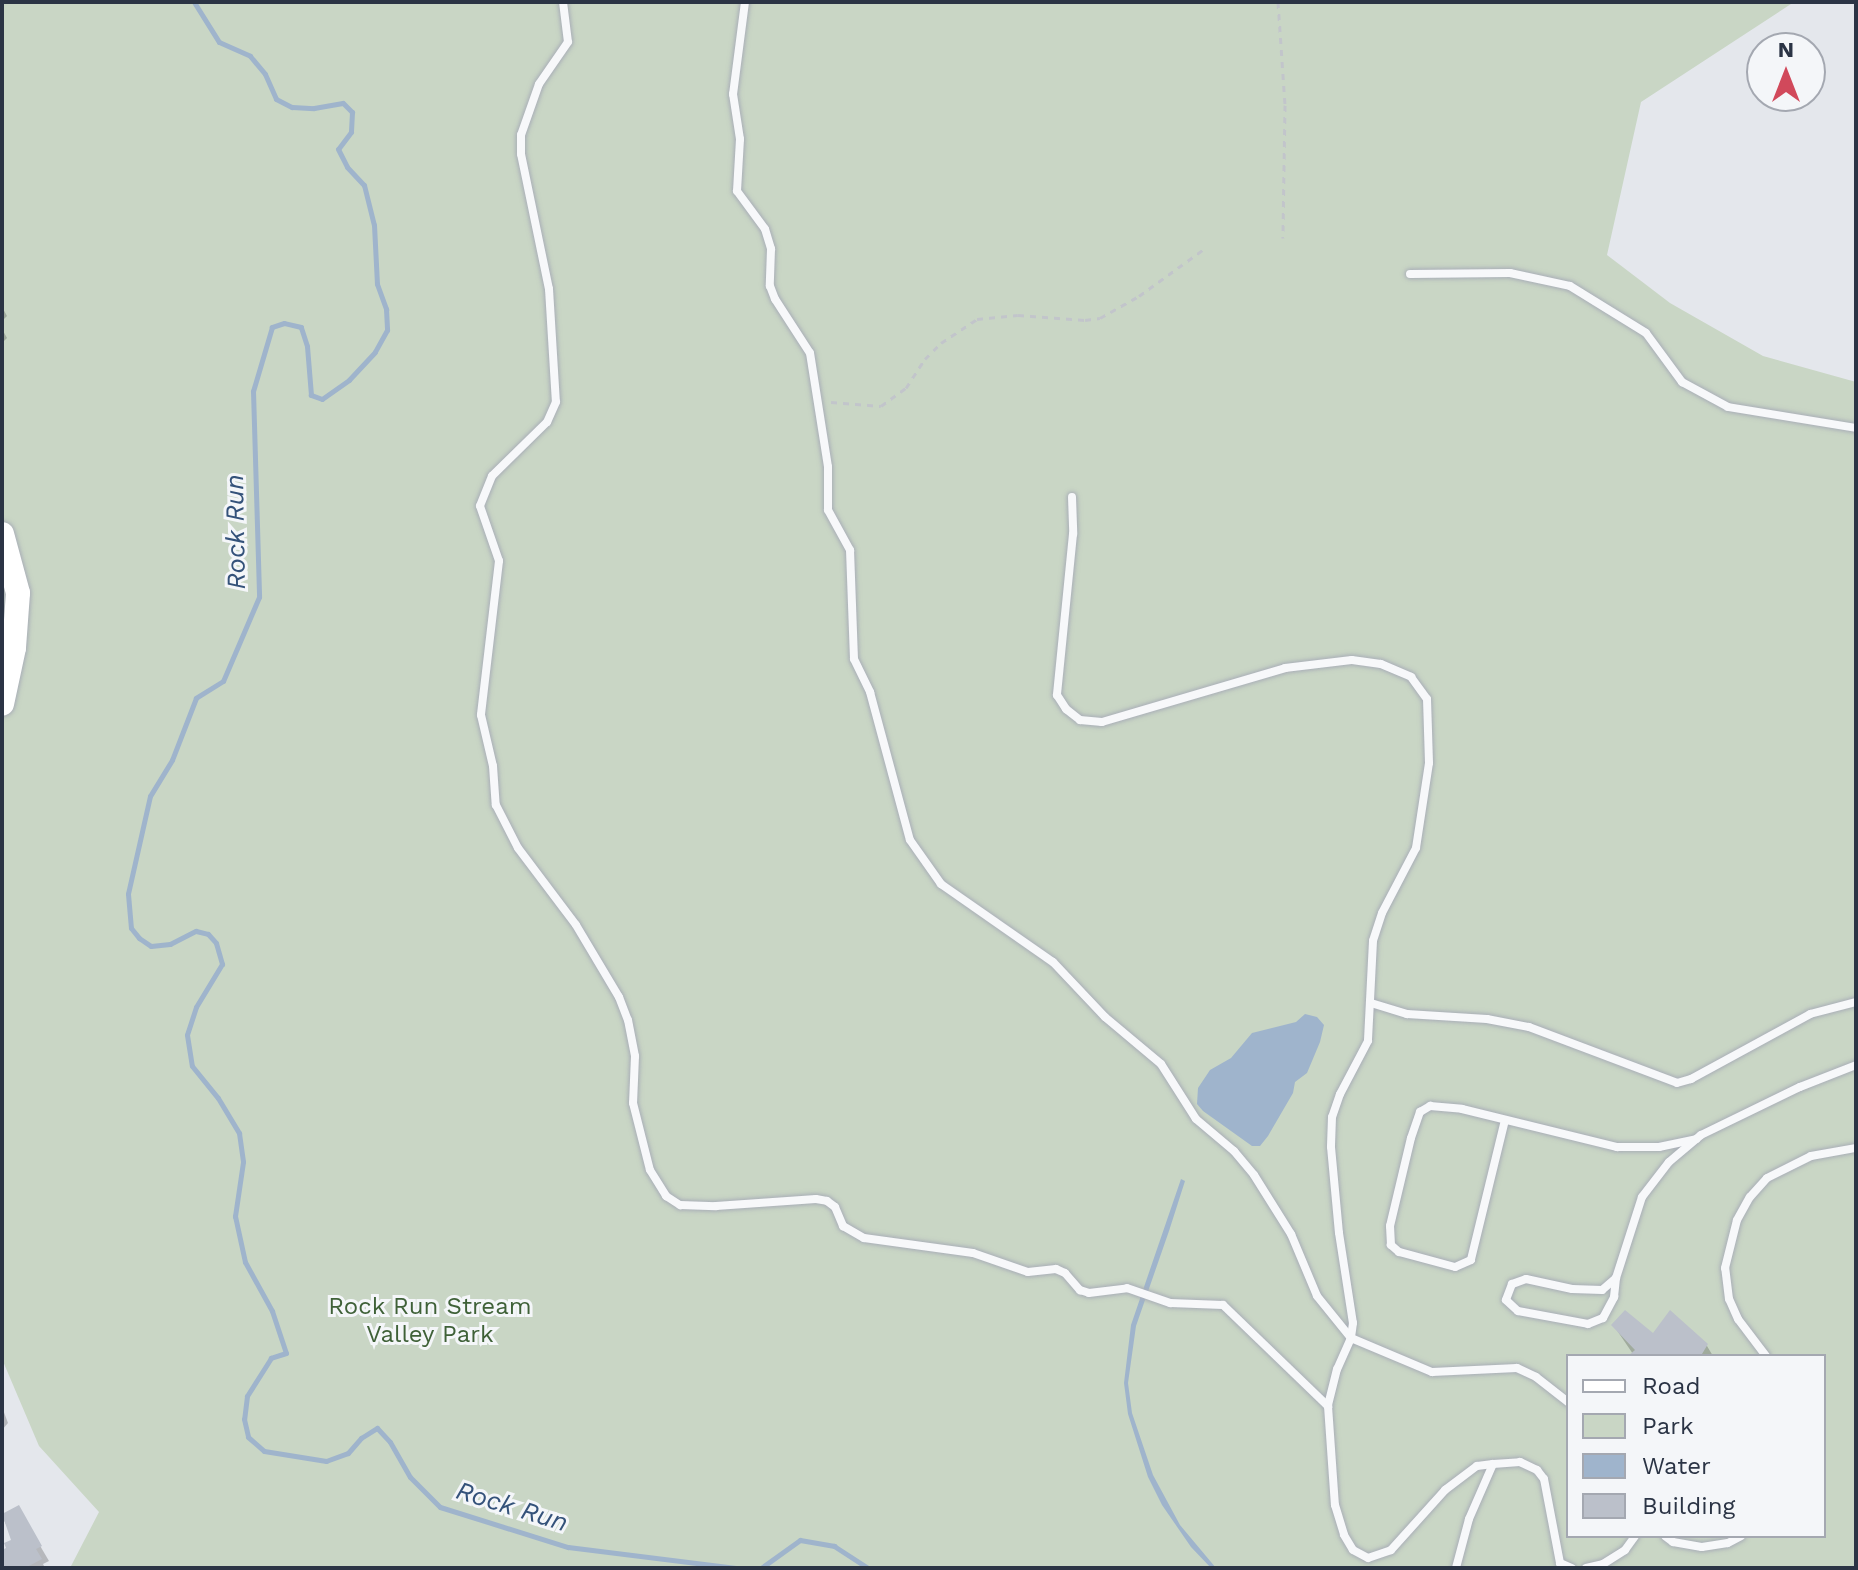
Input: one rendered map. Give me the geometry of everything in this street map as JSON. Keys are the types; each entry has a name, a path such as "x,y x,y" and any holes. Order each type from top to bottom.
{"street":[{"path":"2,534 18,593 14,648 2,704"}],"lane":[{"path":"563,2 568,42 539,84 521,135 521,154 549,289 556,402 547,422 492,476 480,506 499,561 481,715 493,766 496,805 518,848 583,936 619,997 628,1020 635,1056 633,1103 650,1170 666,1196 680,1205 827,1201 835,1207 843,1226 864,1238 973,1253 1028,1272 1056,1269 1065,1273 1080,1290 1089,1293 1127,1288 1170,1303 1223,1305 1328,1406"},
{"path":"745,2 733,94 740,139 737,191 765,229 771,249 770,286 810,353 821,407 828,467 828,510 850,550 854,659 870,692 910,840 941,884 1053,962 1105,1017 1161,1064 1196,1119 1234,1151 1254,1175 1291,1234 1317,1296 1351,1338 1432,1372 1517,1368 1536,1377 1566,1400"},
{"path":"1410,274 1510,273 1570,286 1646,333 1682,382 1728,407 1856,428"},
{"path":"1072,497 1073,534 1057,695 1066,709 1080,720 1102,722 1285,668 1341,661 1381,664 1411,677 1427,699 1431,732 1425,803 1416,848 1382,913 1373,941 1368,1041 1340,1094 1332,1117 1331,1147 1343,1264 1351,1304 1351,1338 1337,1369 1328,1406 1335,1505 1348,1542 1353,1550 1368,1558 1391,1550 1445,1490 1477,1466 1520,1462 1537,1470 1544,1479 1560,1563 1572,1568"},
{"path":"1371,1003 1407,1014 1487,1019 1529,1027 1677,1083 1691,1079 1810,1014 1856,1002"},
{"path":"1616,1278 1602,1290 1572,1289 1526,1279 1512,1284 1506,1300 1518,1311 1588,1324 1603,1318 1614,1297 1616,1278 1642,1197 1669,1162 1696,1139 1800,1087 1856,1065"},
{"path":"1505,1120 1471,1260 1455,1267 1399,1252 1391,1245 1390,1226 1420,1112 1430,1106 1444,1106 1505,1120 1617,1147 1659,1147 1696,1139"},
{"path":"1764,1354 1738,1319 1729,1299 1725,1268 1737,1220 1750,1197 1767,1178 1811,1156 1856,1148"},
{"path":"1456,1568 1469,1519 1493,1464"},
{"path":"1586,1568 1614,1557 1633,1538"},
{"path":"1668,1538 1673,1542 1702,1547 1728,1543 1737,1538"}],"path":[{"path":"1278,2 1285,105 1283,238"},
{"path":"821,407 828,402 881,406 906,388 925,359 941,343 977,319 1018,315 1100,318 1139,296 1204,249"}],"green space":[{"name":"Rock Run Stream Valley Park","path":"2,2 1794,2 1641,102 1607,255 1670,303 1763,356 1856,382 1856,1568 70,1568 99,1512 39,1446 2,1359"}],"water":[{"path":"1305,1014 1317,1017 1324,1025 1320,1042 1307,1073 1295,1082 1293,1093 1268,1136 1260,1146 1252,1146 1203,1111 1197,1104 1198,1088 1210,1070 1231,1058 1252,1033 1296,1022"},
{"path":"1181,1179 1185,1181 1136,1326 1128,1383 1132,1413 1153,1475 1180,1525 1216,1568 1211,1568 1191,1547 1162,1505 1148,1477 1128,1414 1124,1383 1131,1325"}],"building":[{"path":"1625,1310 1653,1333 1670,1310 1708,1344 1702,1354 1630,1354 1635,1350 1611,1325"},
{"path":"19,1505 42,1546 36,1549 42,1559 25,1568 4,1568 2,1550 6,1548 4,1543 11,1540 2,1514"}],"waterway":[{"name":"Rock Run","path":"194,2 219,42 250,56 265,74 276,99 292,107 314,108 343,103 352,112 351,132 338,149 347,167 364,185 374,225 377,284 386,309 387,330 375,352 349,380 322,399 311,395 307,346 301,327 284,323 272,327 253,391 259,597 223,681 196,698 172,760 150,796 128,894 131,928 139,938 151,946 170,944 196,931 208,934 216,943 222,964 196,1007 187,1035 192,1066 218,1098 239,1133 243,1162 235,1216 245,1262 272,1311 286,1353 271,1358 247,1396 244,1419 248,1437 264,1451 326,1461 348,1453 361,1438 377,1428 390,1442 410,1477 440,1507 568,1547 736,1568"},
{"name":"Rock Run","path":"761,1568 800,1540 834,1546 868,1568"}]}
